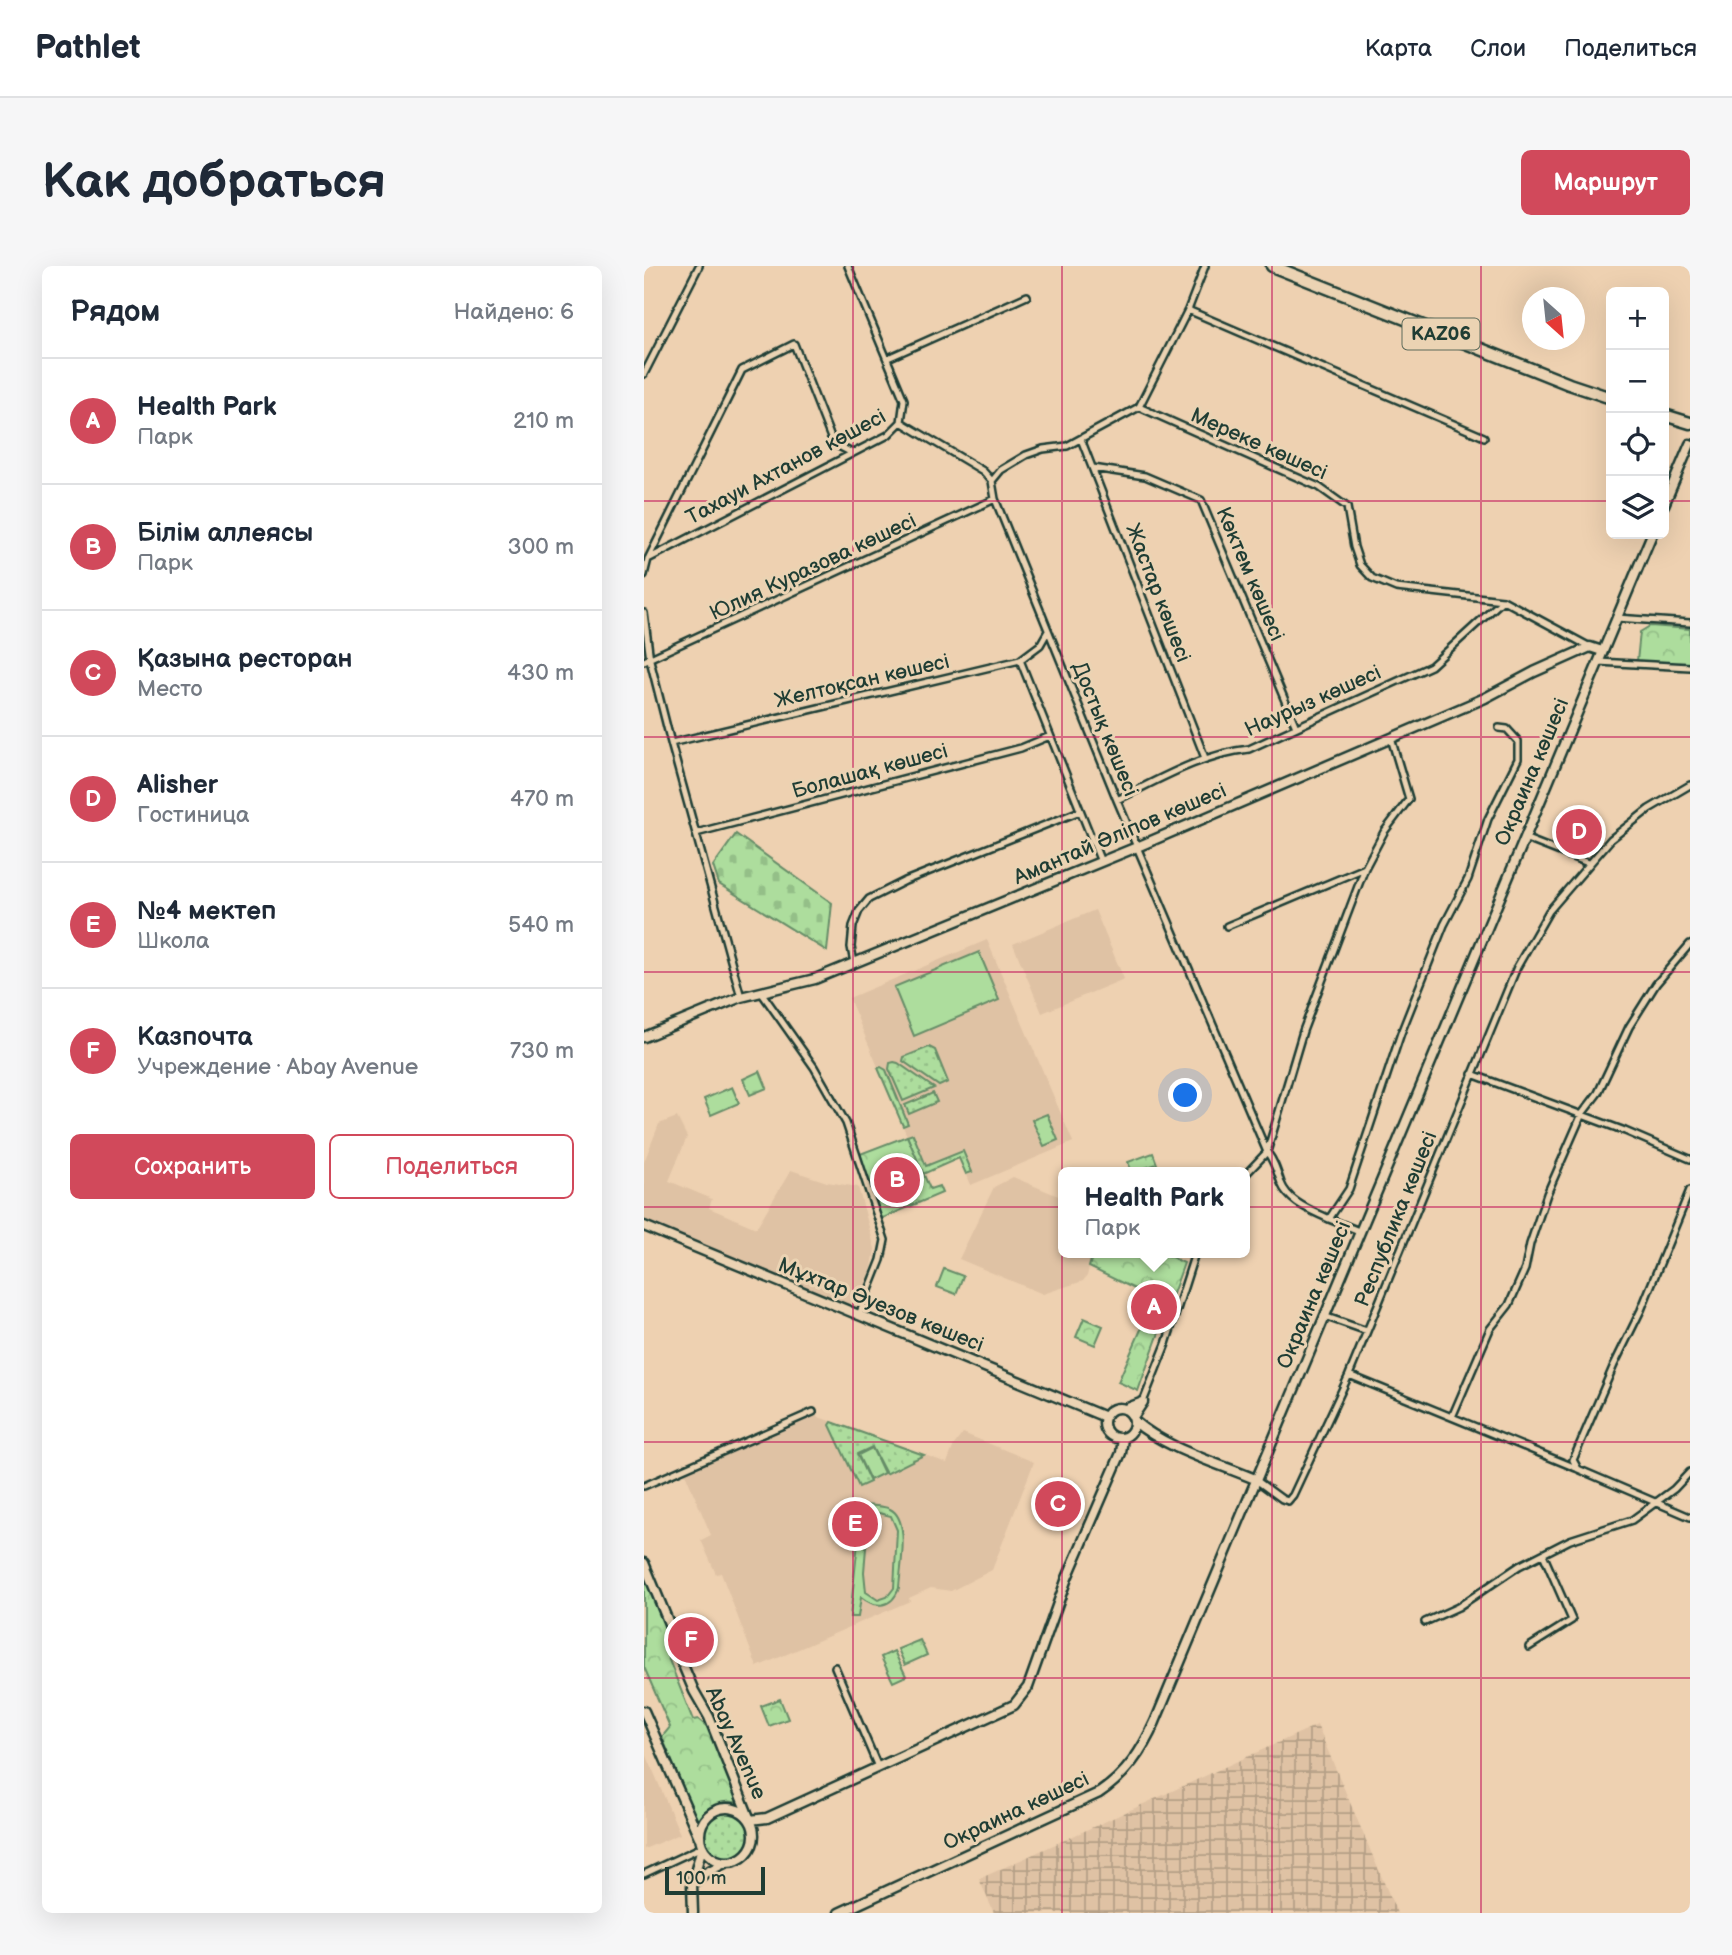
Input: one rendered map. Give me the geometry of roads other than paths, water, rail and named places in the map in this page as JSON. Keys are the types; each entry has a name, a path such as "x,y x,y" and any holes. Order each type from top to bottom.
{"highway":[{"name":"KАZ06","path":"1272,266 1606,396"},
{"path":"1669,416 1690,422"}],"main road":[{"path":"1669,493 1690,444"},
{"name":"Окраина көшесі","path":"839,1913 1099,1793 1122,1775 1138,1756 1156,1722 1255,1479 1650,539"},
{"path":"1590,647 1602,651"},
{"name":"Амантай Әліпов көшесі","path":"644,1037 741,997 806,982 1101,862 1485,698 1590,647"},
{"name":"Мұхтар Әуезов көшесі","path":"644,1226 1105,1418"},
{"path":"1143,1402 1125,1409 1115,1408 1105,1418 1108,1434 1114,1438 1123,1438 1132,1431 1146,1432 1255,1479"},
{"path":"1132,1431 1134,1419 1143,1402"},
{"path":"1125,1409 1146,1432"},
{"path":"750,1820 767,1818 1014,1705 1027,1687 1067,1578 1121,1453 1123,1438"},
{"name":"Abay Avenue","path":"644,1563 670,1626 674,1643 694,1691 709,1717 750,1820"},
{"path":"644,1711 701,1843 710,1857 727,1863"},
{"path":"693,1913 692,1884 704,1821 718,1809 736,1809 750,1820 754,1833"},
{"path":"692,1884 705,1873 740,1860 749,1851 754,1833 767,1818"}],"street":[{"path":"644,374 699,266"},
{"name":"Тахауи Ахтанов көшесі","path":"646,556 888,435 901,422 904,400 848,266"},
{"path":"901,422 983,471 992,481 1002,470 1026,455 1043,449 1067,446 1081,439 1139,407 1188,310 1205,266"},
{"path":"888,358 1027,296"},
{"path":"1188,310 1484,437"},
{"path":"644,575 646,556 742,370 794,344 833,443 852,453"},
{"name":"Мереке көшесі","path":"1139,407 1319,487 1344,503 1360,565 1372,578 1396,588 1503,600 1590,647"},
{"name":"Жастар көшесі","path":"1081,439 1205,758"},
{"name":"Көктем көшесі","path":"1093,468 1145,476 1202,500 1296,727"},
{"name":"Достық көшесі","path":"992,481 995,499 1117,800 1285,1191 1292,1199 1329,1219 1359,1231"},
{"name":"Юлия Куразова көшесі","path":"647,660 995,499"},
{"name":"Наурыз көшесі","path":"1117,800 1205,758 1225,751 1249,749 1431,666 1503,600"},
{"path":"644,612 647,660 741,997"},
{"path":"1616,618 1690,623"},
{"name":"Желтоқсан көшесі","path":"671,743 1020,660 1040,646 1048,631"},
{"path":"1020,660 1101,862"},
{"path":"1598,662 1690,667"},
{"path":"1329,1219 1349,1189 1363,1140 1401,1034 1444,925 1468,878 1489,819 1518,759 1518,741 1507,729 1499,728"},
{"name":"Болашақ көшесі","path":"696,833 1021,748 1050,736"},
{"path":"1250,1170 1267,1152 1303,1031 1365,868 1384,832 1409,799 1391,738"},
{"name":"Республика көшесі","path":"1255,1479 1282,1499 1288,1501 1293,1495 1349,1375 1517,967 1549,911 1611,839 1649,809 1690,785"},
{"path":"854,963 851,947 853,926 859,911 869,899 905,881 1080,811"},
{"path":"1524,838 1588,863"},
{"path":"1227,926 1365,868"},
{"path":"1452,1417 1490,1329 1508,1305 1525,1269 1530,1244 1547,1194 1582,1114 1598,1093 1629,1027 1656,984 1690,944"},
{"path":"761,992 823,1082 846,1123 885,1240 881,1260 859,1315"},
{"path":"1472,1074 1582,1114 1690,1158"},
{"path":"1578,1469 1573,1460 1575,1451 1641,1310 1690,1190"},
{"path":"1143,1402 1166,1344 1193,1258"},
{"path":"1324,1316 1367,1331"},
{"path":"1349,1375 1690,1517"},
{"path":"644,1486 813,1412"},
{"path":"1425,1622 1458,1607 1519,1566 1570,1540 1632,1520 1674,1489 1690,1472"},
{"path":"1529,1647 1572,1620 1543,1554"},
{"path":"835,1667 878,1767"},
{"path":"644,1874 701,1843"}],"place":[{"name":"Alisher","path":"1579,832"},
{"name":"Білім аллеясы","path":"897,1180"},
{"name":"Health Park","path":"1154,1307"},
{"name":"Қазына ресторан","path":"1058,1504"},
{"name":"№4 мектеп","path":"855,1524"},
{"name":"Казпочта","path":"691,1640"}]}
